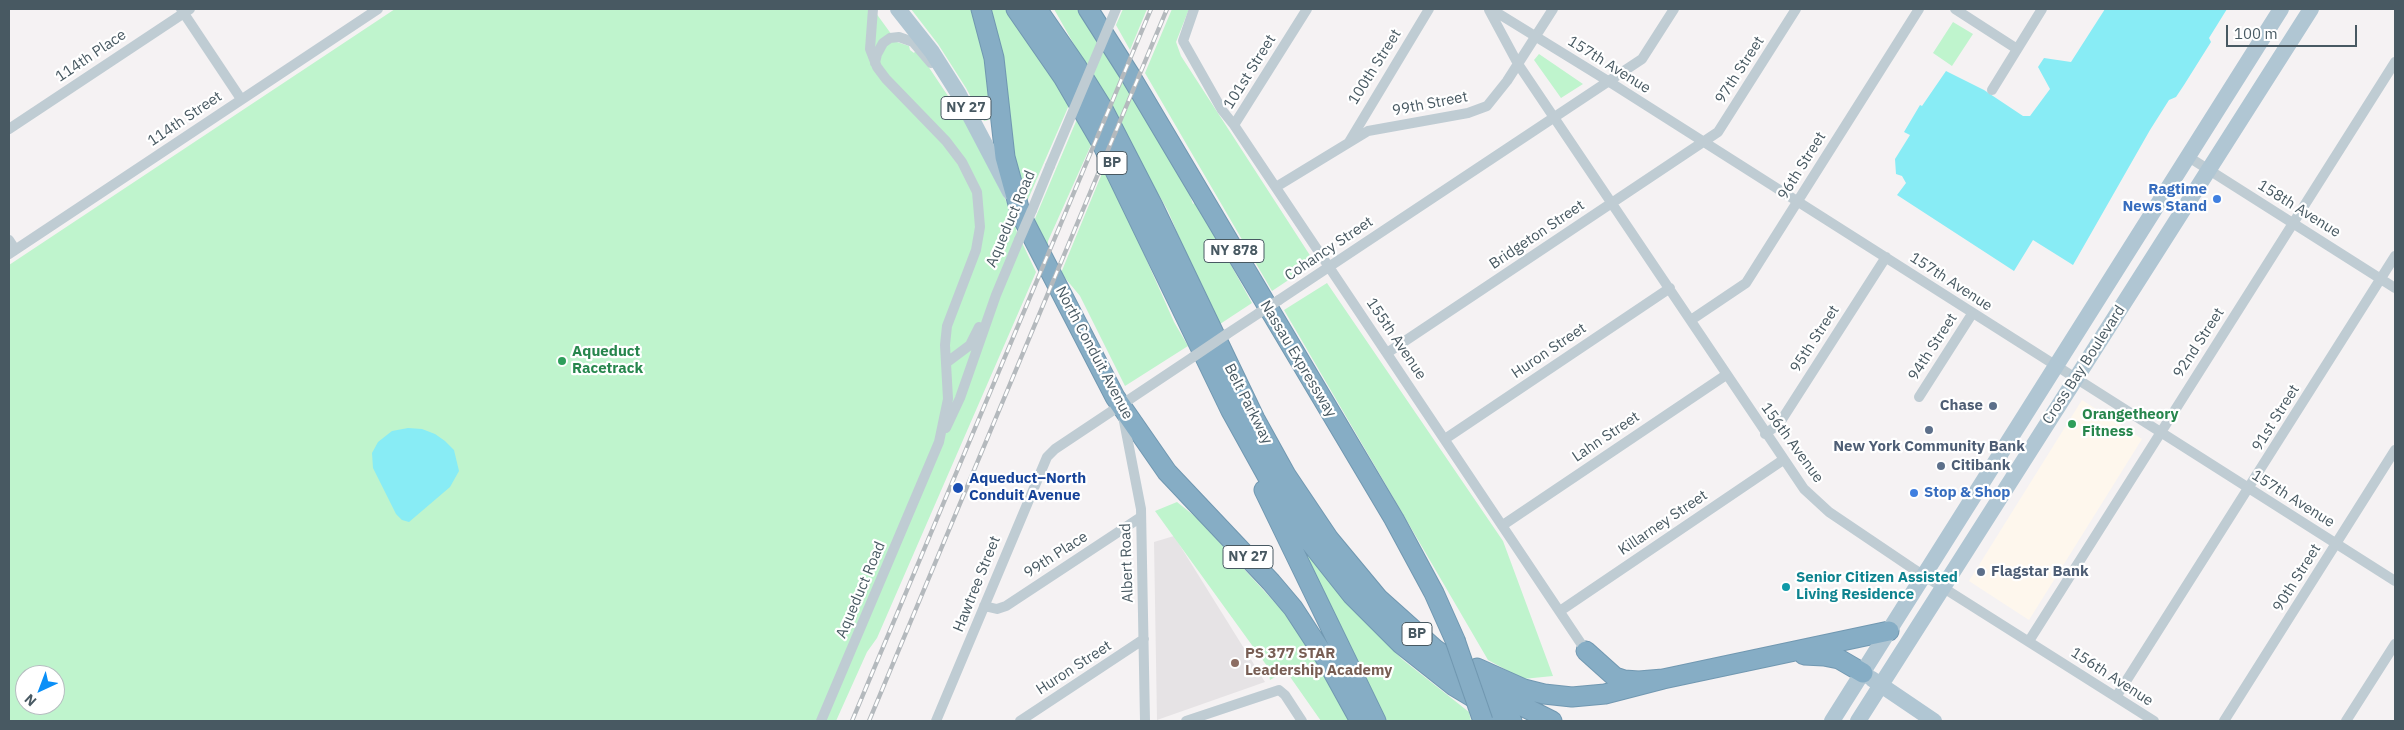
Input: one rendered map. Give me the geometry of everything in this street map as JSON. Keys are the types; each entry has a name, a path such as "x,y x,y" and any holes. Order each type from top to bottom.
{"highway":[{"path":"981,9 994,58 1005,157 1026,212"},
{"name":"Belt Parkway","path":"1016,9 1063,77 1102,144 1231,411 1290,513 1330,569 1401,644 1440,676 1469,696 1512,721"},
{"name":"Belt Parkway","path":"1037,9 1094,94 1131,164 1255,419 1312,514 1368,586 1423,640 1477,681 1552,721"},
{"path":"1045,9 1068,53"},
{"name":"Nassau Expressway","path":"1088,9 1130,75 1394,519 1461,644 1483,721"},
{"path":"1098,9 1130,75"},
{"name":"North Conduit Avenue","path":"1026,212 1120,406 1167,472 1271,582 1293,608 1326,660 1360,721"},
{"path":"1231,411 1261,485 1376,721"},
{"path":"1312,514 1400,607 1429,633 1468,662 1493,676 1533,692 1563,697 1589,696 1638,687 1663,679"},
{"path":"1586,652 1606,671 1619,679 1634,682 1663,679 1889,631"},
{"path":"1461,644 1495,721"},
{"path":"1586,652 1598,680 1596,690 1589,696"},
{"path":"1765,658 1824,656 1846,662 1863,673"}],"main road":[{"name":"North Conduit Avenue","path":"898,9 932,52 958,93 1026,212"},
{"name":"Cross Bay Boulevard","path":"1832,721 2281,9"},
{"name":"Cross Bay Boulevard","path":"1858,721 2311,9"},
{"path":"2001,494 2000,481 2057,389 2056,367"},
{"path":"1863,673 1934,721"}],"street":[{"name":"114th Street","path":"12,252 378,9"},
{"name":"Aqueduct Road","path":"873,9 870,49 875,63 882,76 952,147 967,170 977,192 980,209 979,235 976,250 948,320 945,339 948,399 939,442"},
{"name":"Aqueduct Road","path":"821,721 939,442 960,398 996,295 1019,240 1026,212 1050,166 1116,9"},
{"name":"155th Avenue","path":"1194,9 1183,41 1222,110 1446,439 1586,652"},
{"name":"101st Street","path":"1234,125 1307,9"},
{"name":"100th Street","path":"1349,142 1429,9"},
{"path":"1489,9 1518,64 1554,117"},
{"name":"157th Avenue","path":"1489,9 1608,81 2395,581"},
{"name":"99th Street","path":"1276,187 1368,131 1468,113 1487,106 1518,64 1553,9"},
{"name":"Cohancy Street","path":"1046,458 1055,449 1642,59 1674,9"},
{"name":"97th Street","path":"1703,141 1718,132 1796,9"},
{"name":"96th Street","path":"1691,320 1746,283 1919,9"},
{"path":"1954,9 2017,49"},
{"path":"1992,90 2042,9"},
{"path":"185,10 241,99"},
{"name":"114th Place","path":"9,129 185,10"},
{"path":"875,63 879,50 887,41 894,37 906,39 913,42 958,93"},
{"name":"92nd Street","path":"2029,642 2395,62"},
{"name":"156th Avenue","path":"1554,117 1670,288 1765,434 1804,489 1829,512 1924,576 2154,721"},
{"name":"Bridgeton Street","path":"1387,353 1703,141"},
{"name":"158th Avenue","path":"2187,156 2395,288"},
{"path":"9,240 12,252"},
{"name":"91st Street","path":"2116,697 2395,256"},
{"name":"95th Street","path":"1765,434 1779,424 1886,257"},
{"name":"Huron Street","path":"1446,439 1670,288"},
{"path":"946,364 970,345 996,295"},
{"name":"94th Street","path":"1919,398 1972,314"},
{"name":"Lahn Street","path":"1503,525 1726,375"},
{"name":"Albert Road","path":"1120,406 1137,483 1141,517 1145,721"},
{"name":"90th Street","path":"2224,721 2395,450"},
{"name":"Hawtree Street","path":"936,721 1046,458"},
{"name":"Killarney Street","path":"1560,611 1783,460"},
{"name":"99th Place","path":"984,606 997,609 1006,606 1141,517"},
{"name":"Huron Street","path":"1020,721 1144,639"},
{"path":"2346,721 2395,644"},
{"path":"1186,721 1279,690 1285,695 1302,721"}],"shaded area":[{"path":"2082,400 2142,439 2029,620 1969,581"},
{"path":"1174,536 1265,682 1157,720 1154,542"}],"green space":[{"name":"Aqueduct Racetrack","path":"395,9 873,9 897,42 909,46 910,50 914,53 916,50 922,57 966,123 1018,224 1016,230 1036,272 877,638 867,652 836,721 9,721 9,265"},
{"path":"911,9 977,9 996,118 984,121 938,44"},
{"path":"986,9 1007,9 1058,81 1069,105 1026,204 1021,193"},
{"path":"1054,9 1081,9 1186,184 1193,204 1196,202 1252,303 1217,326 1168,211"},
{"path":"1123,9 1147,9 1130,50 1116,25"},
{"path":"1172,9 1189,9 1176,42 1181,56 1313,260 1310,262 1311,265 1272,291 1145,73"},
{"path":"1953,22 1973,34 1952,66 1933,53"},
{"path":"1539,54 1583,84 1561,98 1534,60"},
{"path":"1077,119 1091,145 1048,241 1048,246 1034,221"},
{"path":"1105,166 1174,322 1188,346 1125,386 1080,296 1061,273"},
{"path":"1327,283 1503,541 1553,676 1523,679 1488,660 1284,310"},
{"path":"1177,502 1197,518 1301,631 1351,721 1321,721 1286,671 1270,680 1267,666 1155,511"},
{"path":"1304,549 1355,612 1403,660 1469,712 1471,721 1382,721 1299,553"}],"water":[{"path":"2105,9 2227,9 2209,38 2211,42 2184,85 2176,97 2169,100 2150,130 2073,265 2033,240 2014,271 1897,195 1906,183 1902,176 1896,174 1895,159 1910,135 1904,132 1920,105 1922,106 1946,71 1984,90 2023,116 2030,116 2050,89 2038,67 2044,58 2071,62"},
{"path":"408,428 422,429 435,434 445,441 454,450 459,471 450,487 409,522 402,520 396,514 373,468 372,453 378,442 392,431"}],"railway":[{"path":"852,721 1151,9"},
{"path":"869,721 1167,9"}],"place":[{"name":"Ragtime News Stand","path":"2217,199"},
{"name":"Aqueduct Racetrack","path":"562,361"},
{"name":"Chase","path":"1993,406"},
{"name":"Orangetheory Fitness","path":"2072,424"},
{"name":"New York Community Bank","path":"1929,430"},
{"name":"Citibank","path":"1941,466"},
{"name":"Aqueduct–North Conduit Avenue","path":"958,488"},
{"name":"Stop & Shop","path":"1914,493"},
{"name":"Flagstar Bank","path":"1981,572"},
{"name":"Senior Citizen Assisted Living Residence","path":"1786,587"},
{"name":"PS 377 STAR Leadership Academy","path":"1235,663"}]}
